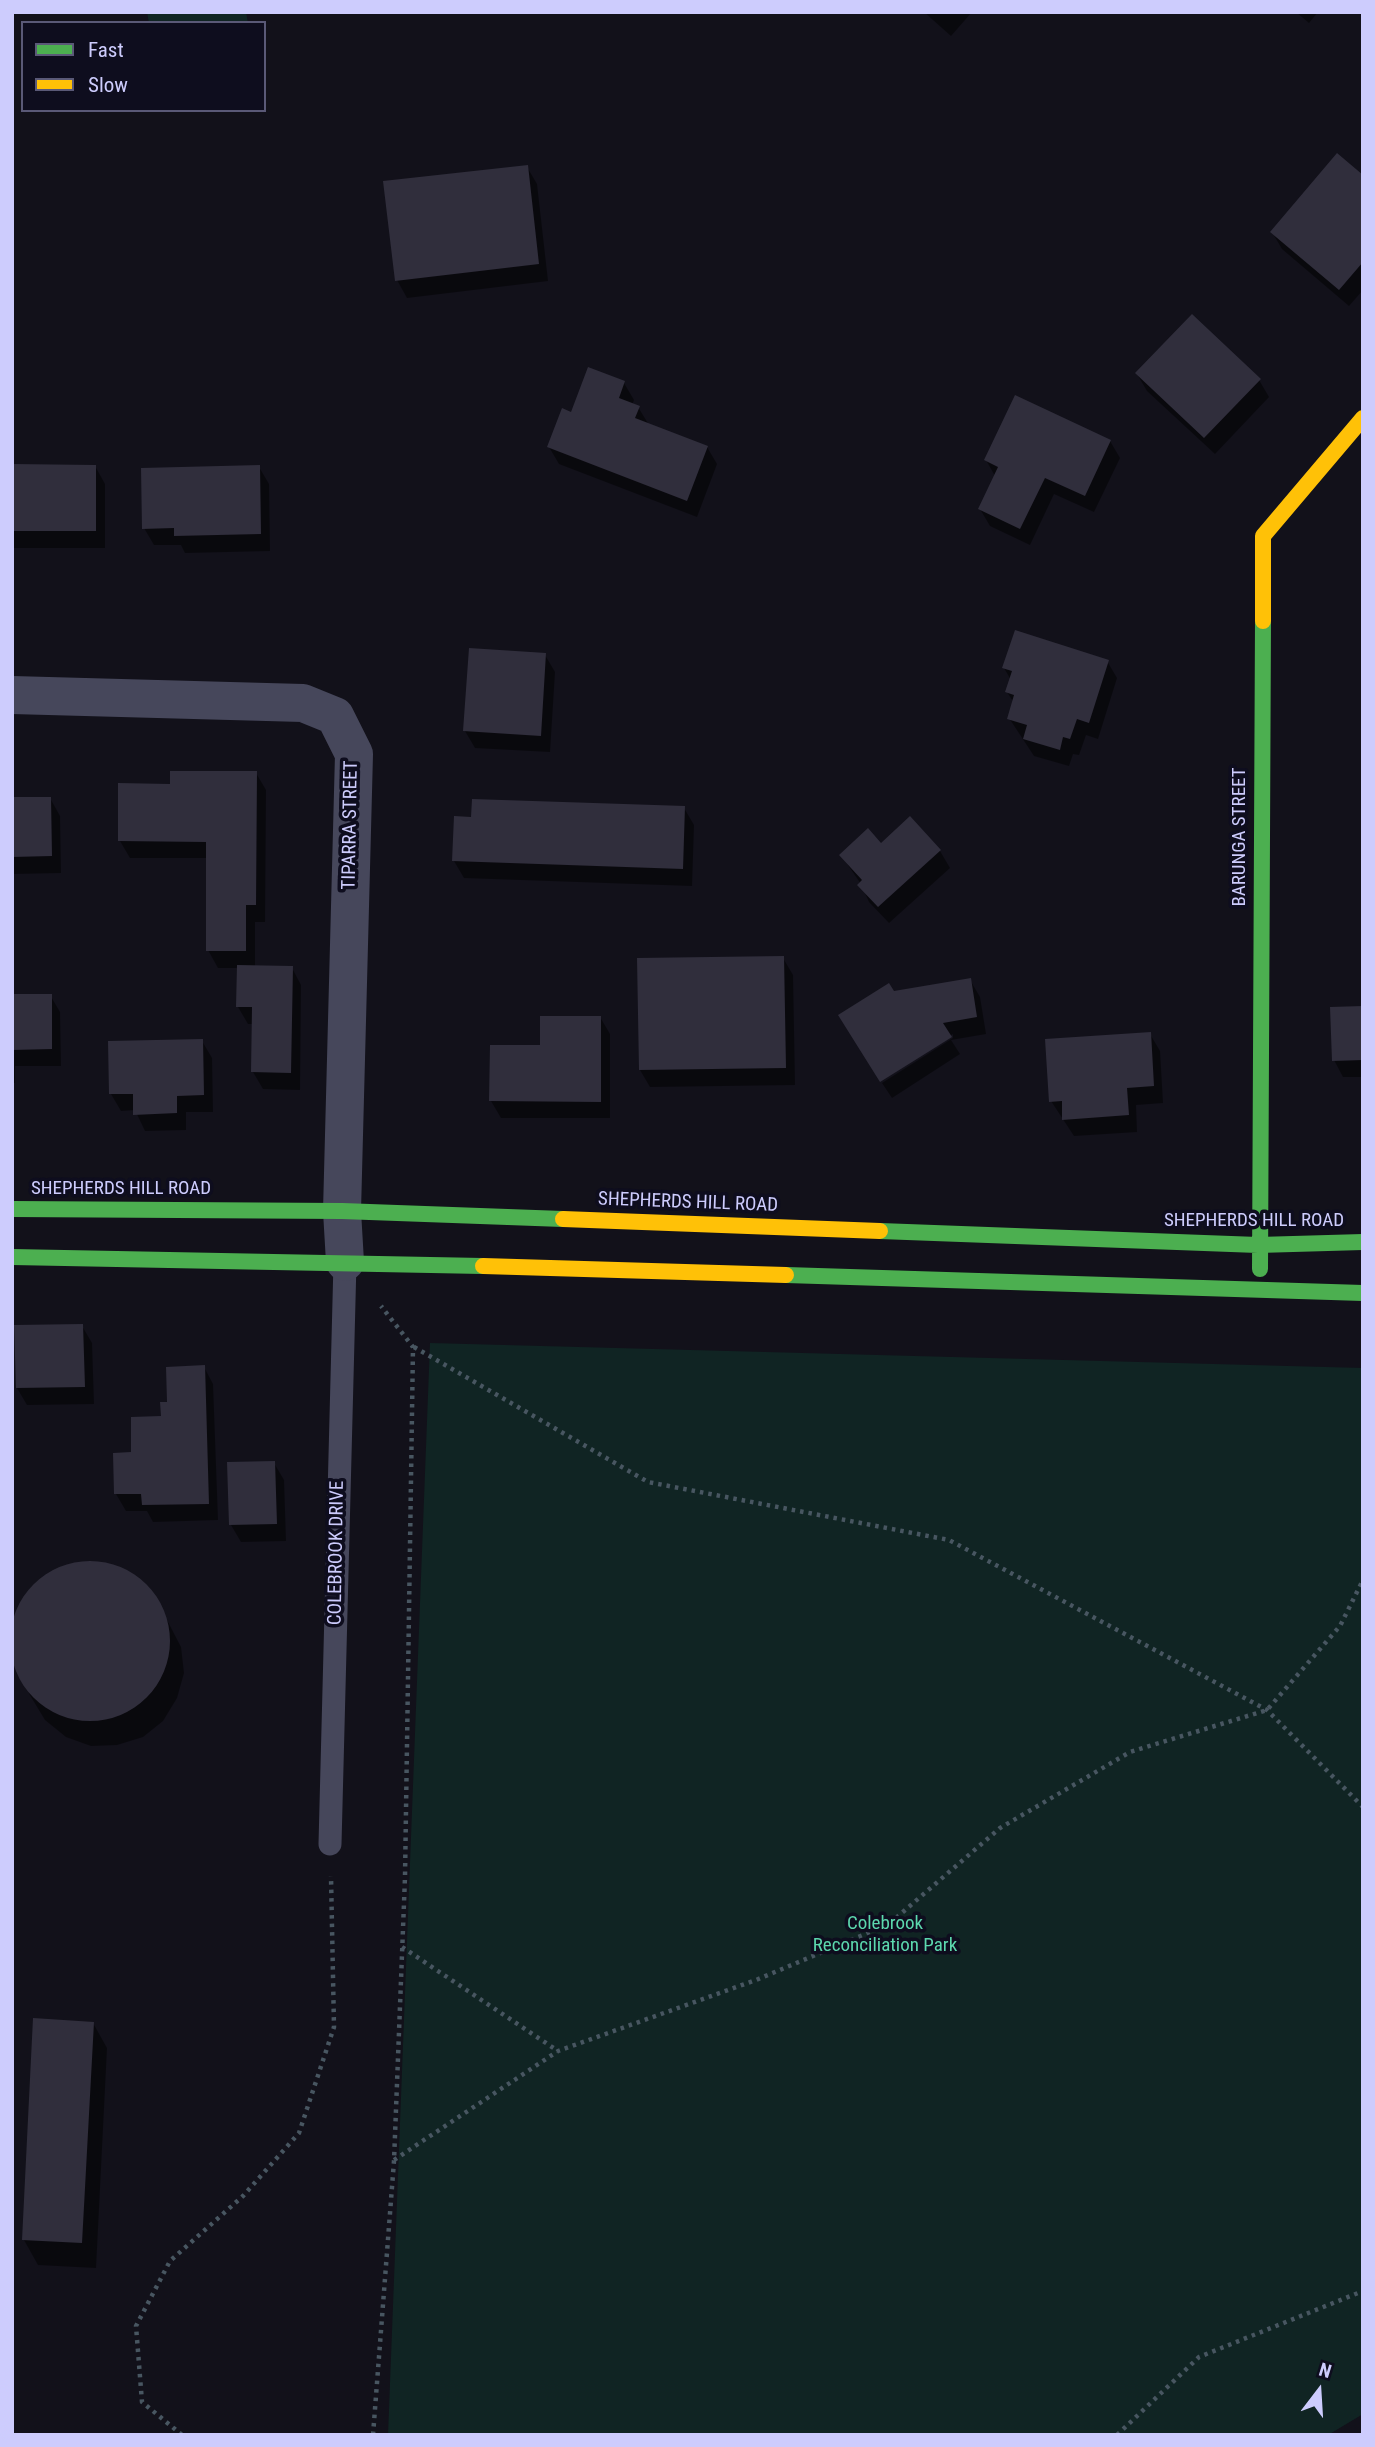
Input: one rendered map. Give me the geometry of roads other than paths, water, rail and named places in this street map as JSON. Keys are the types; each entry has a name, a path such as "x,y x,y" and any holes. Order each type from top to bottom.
{"main road":[{"name":"BARUNGA STREET","path":"1262,1292 1258,1245 1263,536 1363,418"},
{"name":"SHEPHERDS HILL ROAD","path":"12,1209 342,1211 1258,1245 1363,1242"},
{"path":"12,1256 345,1262 1363,1293"}],"street":[{"name":"TIPARRA STREET","path":"12,695 303,703 335,716 354,754 342,1211 345,1262"}],"lane":[{"name":"COLEBROOK DRIVE","path":"330,1844 345,1262"}],"park label":[{"name":"Colebrook Reconciliation Park","path":"885,1935"}]}
